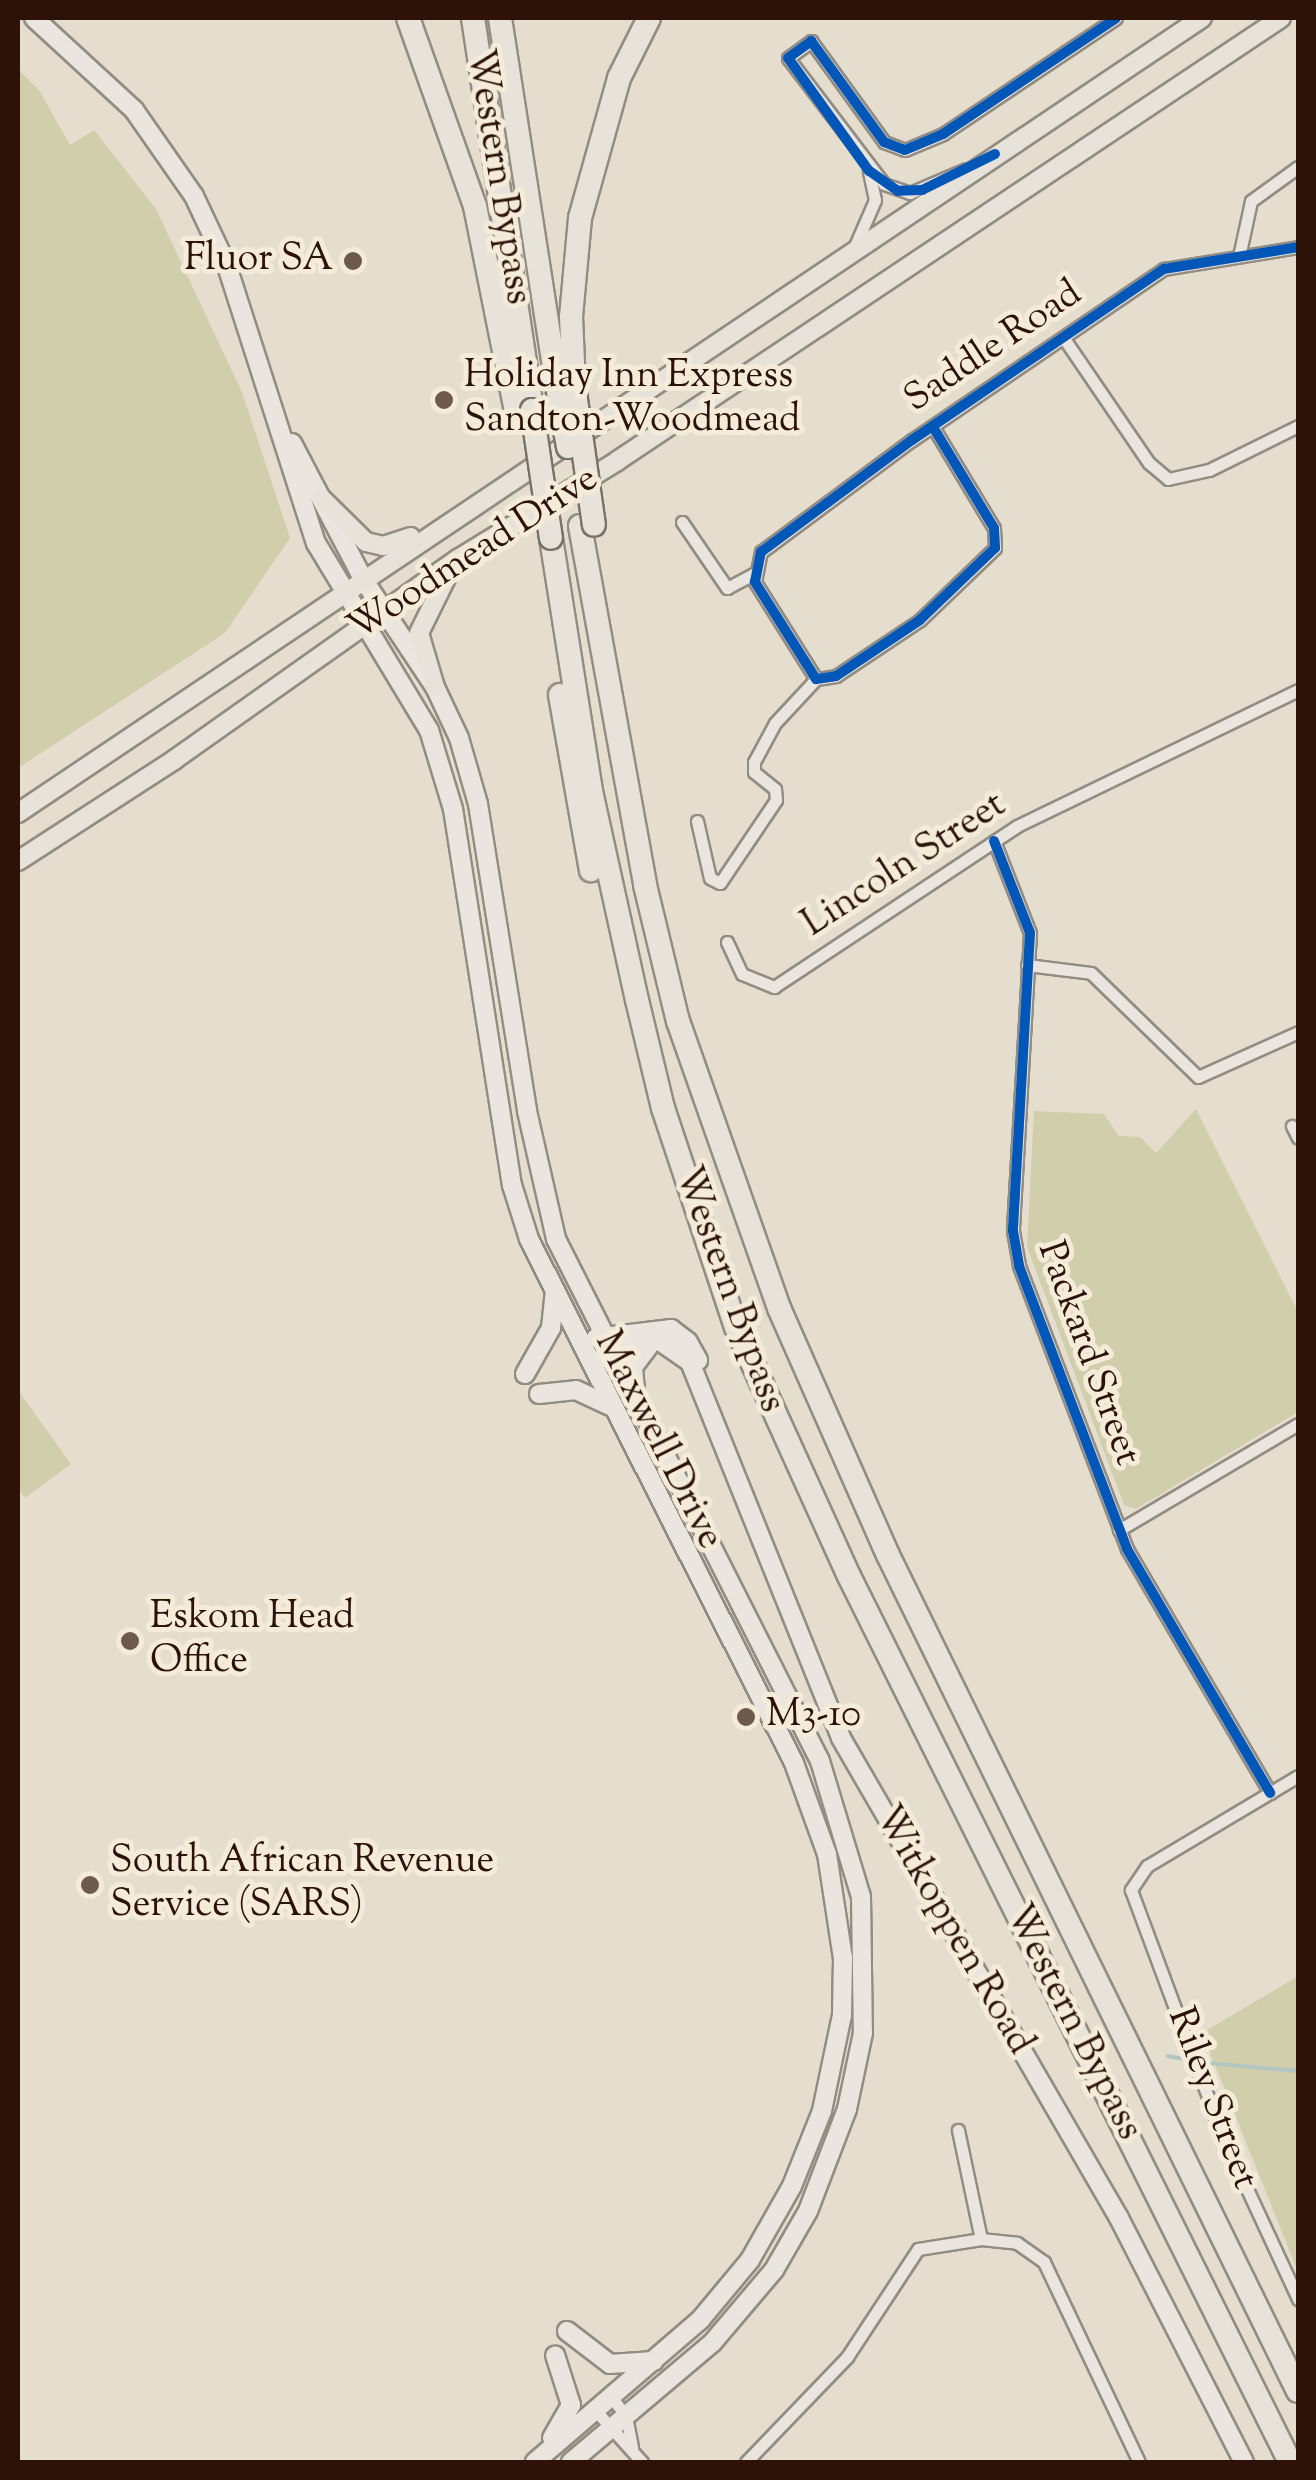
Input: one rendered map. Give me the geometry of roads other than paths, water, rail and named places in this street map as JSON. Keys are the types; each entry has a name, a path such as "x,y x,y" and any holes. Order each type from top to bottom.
{"highway":[{"path":"408,18 476,206 525,414"},
{"name":"Western Bypass","path":"472,18 544,540 591,791 663,1108 772,1415 1290,2462"},
{"name":"Western Bypass","path":"500,18 566,388 628,799 678,1021 779,1308 888,1555 1298,2390"},
{"path":"566,388 573,267 590,170 619,78 649,18"}],"main road":[{"name":"Maxwell Drive","path":"34,18 111,85 188,185 227,266 280,421 316,543 342,592 414,702 442,765 512,1184 555,1292 794,1763 827,1854 843,1958 842,2015 822,2111 776,2218 735,2280 656,2360 534,2462"},
{"path":"1146,54 1190,18"},
{"name":"Woodmead Drive","path":"18,813 440,525 1202,18"},
{"name":"Woodmead Drive","path":"18,861 458,559 617,461 1281,18"},
{"name":"Maxwell Drive","path":"280,421 363,579 434,687 459,738 478,804 546,1206 603,1336 832,1788 854,1860 866,1944 860,2050 825,2177 774,2270 712,2343 571,2462"},
{"path":"321,498 372,544 394,544 440,525"},
{"path":"434,687 420,653 420,626 458,559"},
{"path":"525,1374 551,1328 555,1292"},
{"name":"Witkoppen Road","path":"581,1343 654,1328 678,1332 696,1352 699,1382"},
{"path":"591,1364 654,1339"},
{"path":"636,1402 632,1370 654,1339"},
{"name":"Witkoppen Road","path":"654,1339 684,1354 699,1382 829,1714 1119,2218 1244,2462"},
{"path":"539,1394 576,1390 615,1409"},
{"path":"740,1657 762,1647"},
{"path":"566,2331 610,2364 656,2360"},
{"path":"534,2462 569,2412 555,2355"}],"street":[{"path":"846,255 870,221 876,200 869,172 788,58 811,40 884,142 905,150 942,134 1116,18"},
{"path":"869,172 910,192 995,154"},
{"path":"1240,252 1250,201 1298,167"},
{"name":"Saddle Road","path":"753,569 764,549 932,427 1164,269 1240,252 1298,246"},
{"path":"1065,340 1149,464 1168,479 1209,470 1298,426"},
{"path":"697,821 710,878 720,883 776,800 775,790 754,772 754,762 778,718 816,679 832,678 920,620 995,548 994,528 932,427"},
{"path":"682,522 726,588 753,569 816,679"},
{"name":"Lincoln Street","path":"726,942 742,974 774,986 994,841 1086,790 1298,690"},
{"name":"Packard Street","path":"994,841 1028,921 1015,1250 1120,1530 1270,1793"},
{"path":"1027,965 1084,969 1187,1072 1212,1071 1298,1032"},
{"path":"1120,1530 1298,1424"},
{"path":"1270,1793 1298,1776"},
{"name":"Riley Street","path":"1270,1793 1146,1866 1131,1895 1236,2168 1298,2299"},
{"path":"958,2130 981,2239"},
{"path":"746,2462 847,2357 918,2249 981,2239 1026,2246 1044,2262 1139,2462"},
{"path":"612,2398 626,2416 632,2447"},
{"path":"596,2411 642,2462"}],"waterway":[{"path":"1168,2056 1189,2060"},
{"path":"1208,2063 1298,2071"}],"place":[{"name":"Fluor SA","path":"353,261"},
{"name":"Holiday Inn Express Sandton-Woodmead","path":"444,400"},
{"name":"Eskom Head Office","path":"130,1641"},
{"name":"M3-10","path":"746,1717"},
{"name":"South African Revenue Service (SARS)","path":"90,1885"}]}
